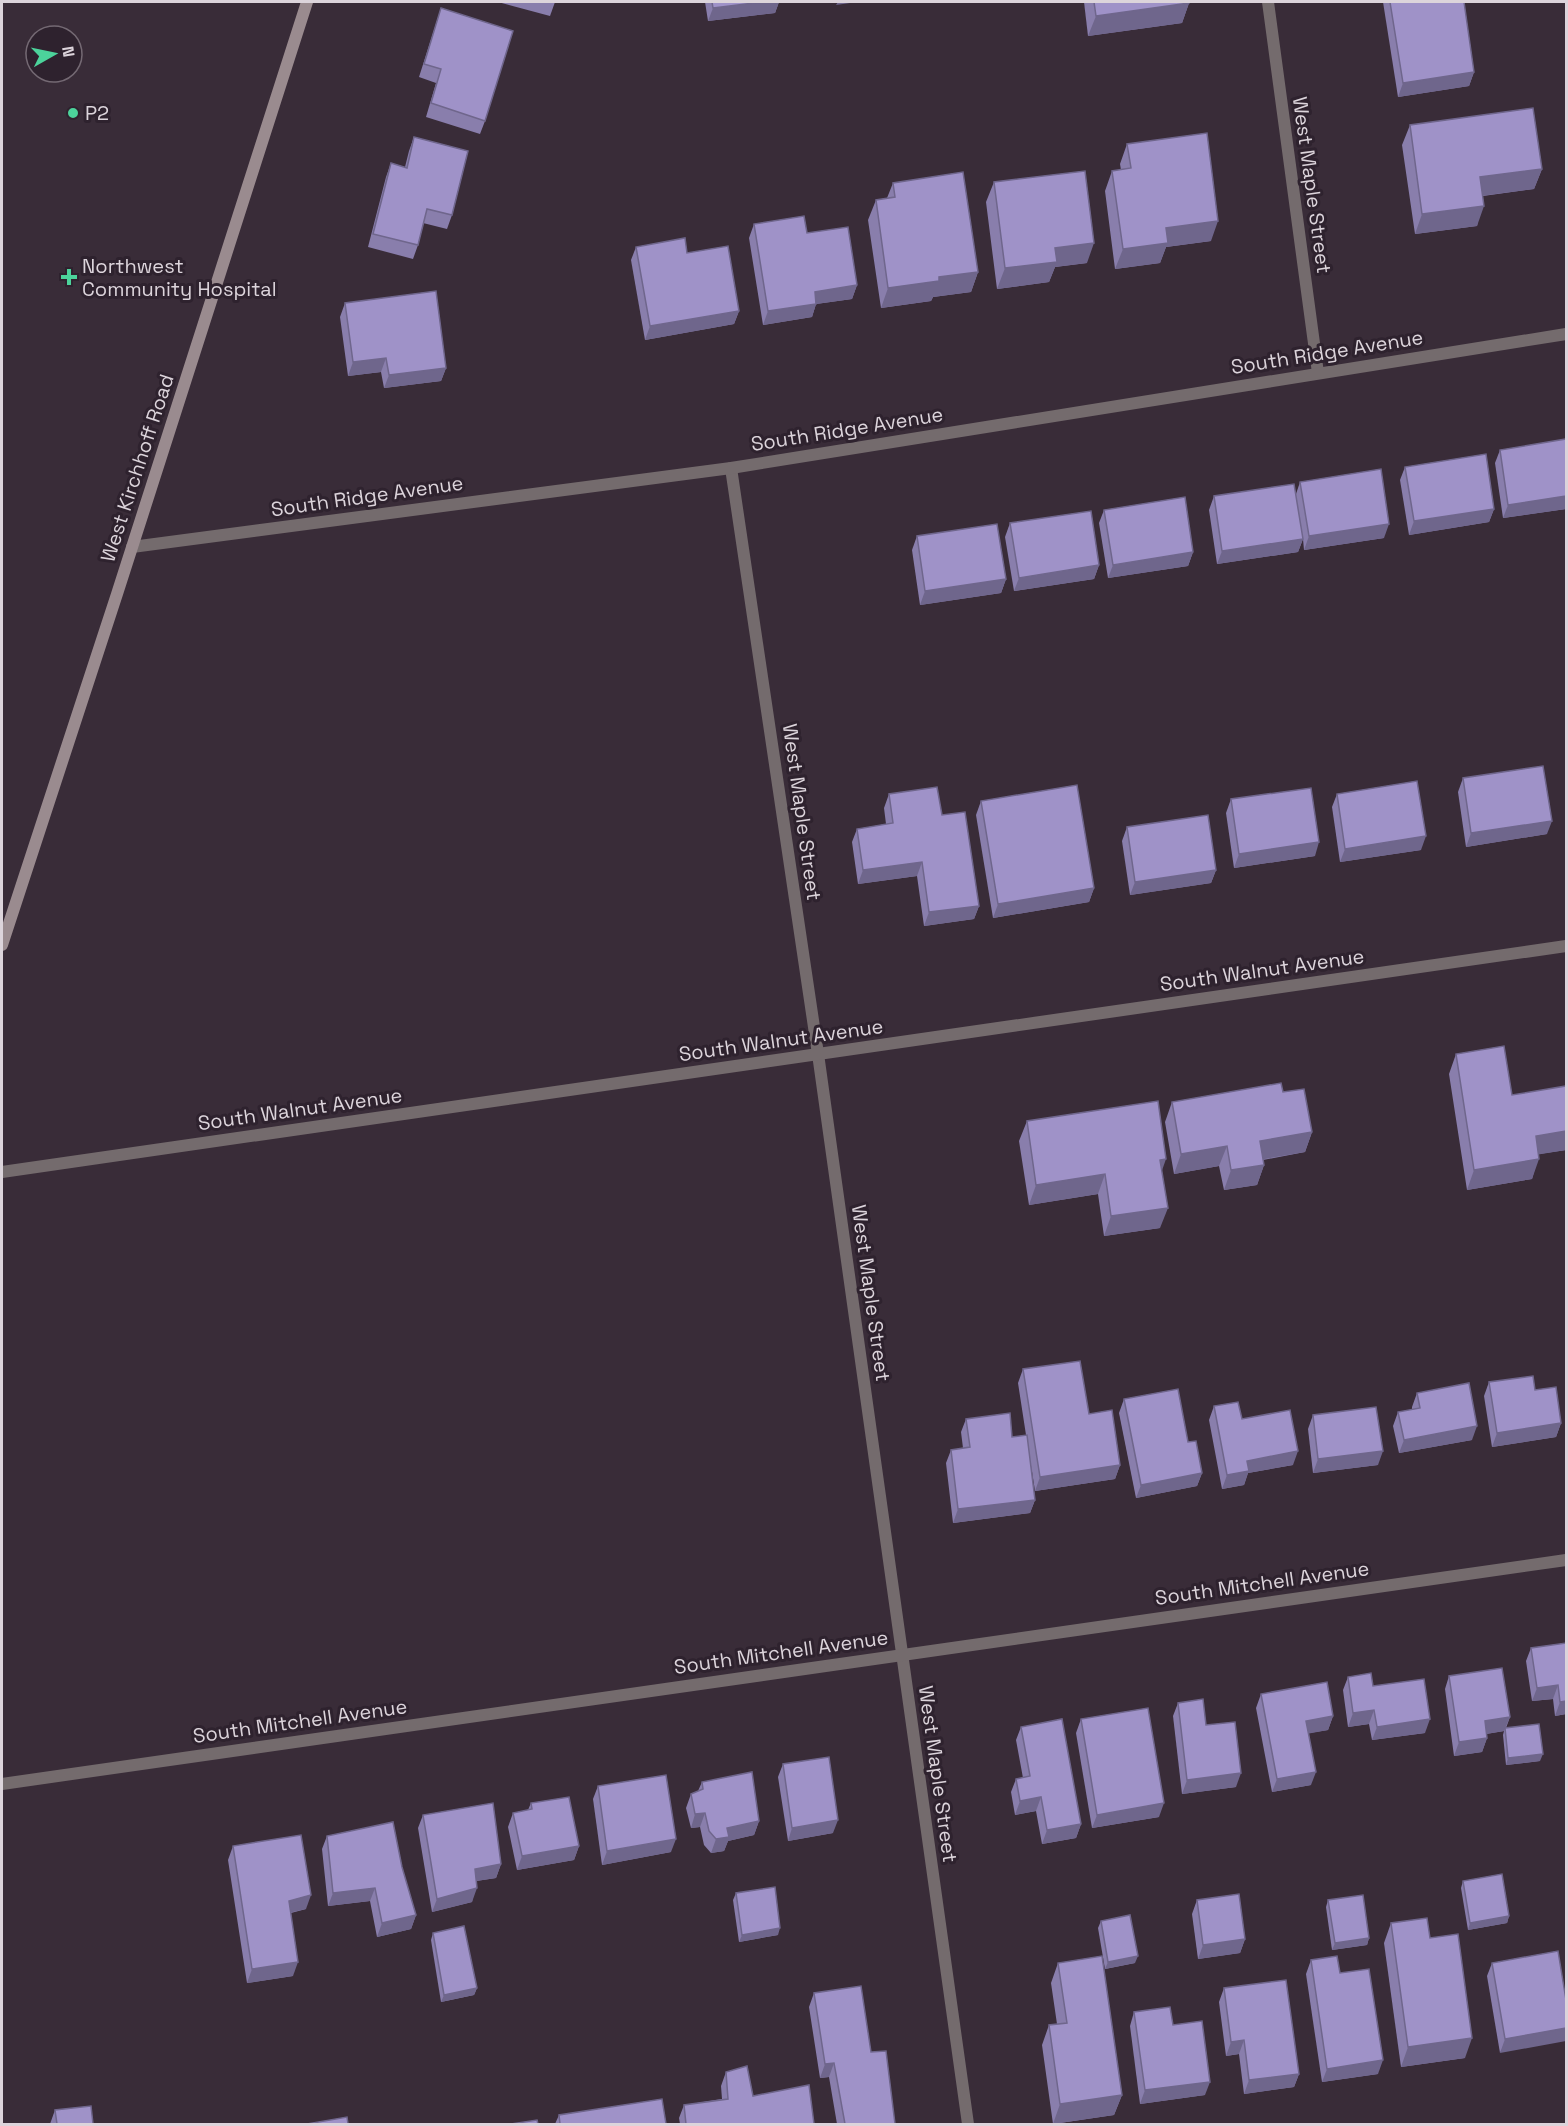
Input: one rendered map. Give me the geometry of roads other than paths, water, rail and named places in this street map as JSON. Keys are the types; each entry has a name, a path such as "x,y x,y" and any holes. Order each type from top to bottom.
{"main road":[{"name":"West Kirchhoff Road","path":"2,945 307,2"}],"street":[{"name":"West Maple Street","path":"1268,2 1318,373"},
{"name":"South Ridge Avenue","path":"132,547 731,468 1566,334"},
{"name":"West Maple Street","path":"731,468 818,1054 968,2124"},
{"name":"South Walnut Avenue","path":"2,1172 1566,946"},
{"name":"South Mitchell Avenue","path":"2,1784 1566,1560"}],"place":[{"name":"P2","path":"73,113"},
{"name":"Northwest Community Hospital","path":"69,277"}]}
